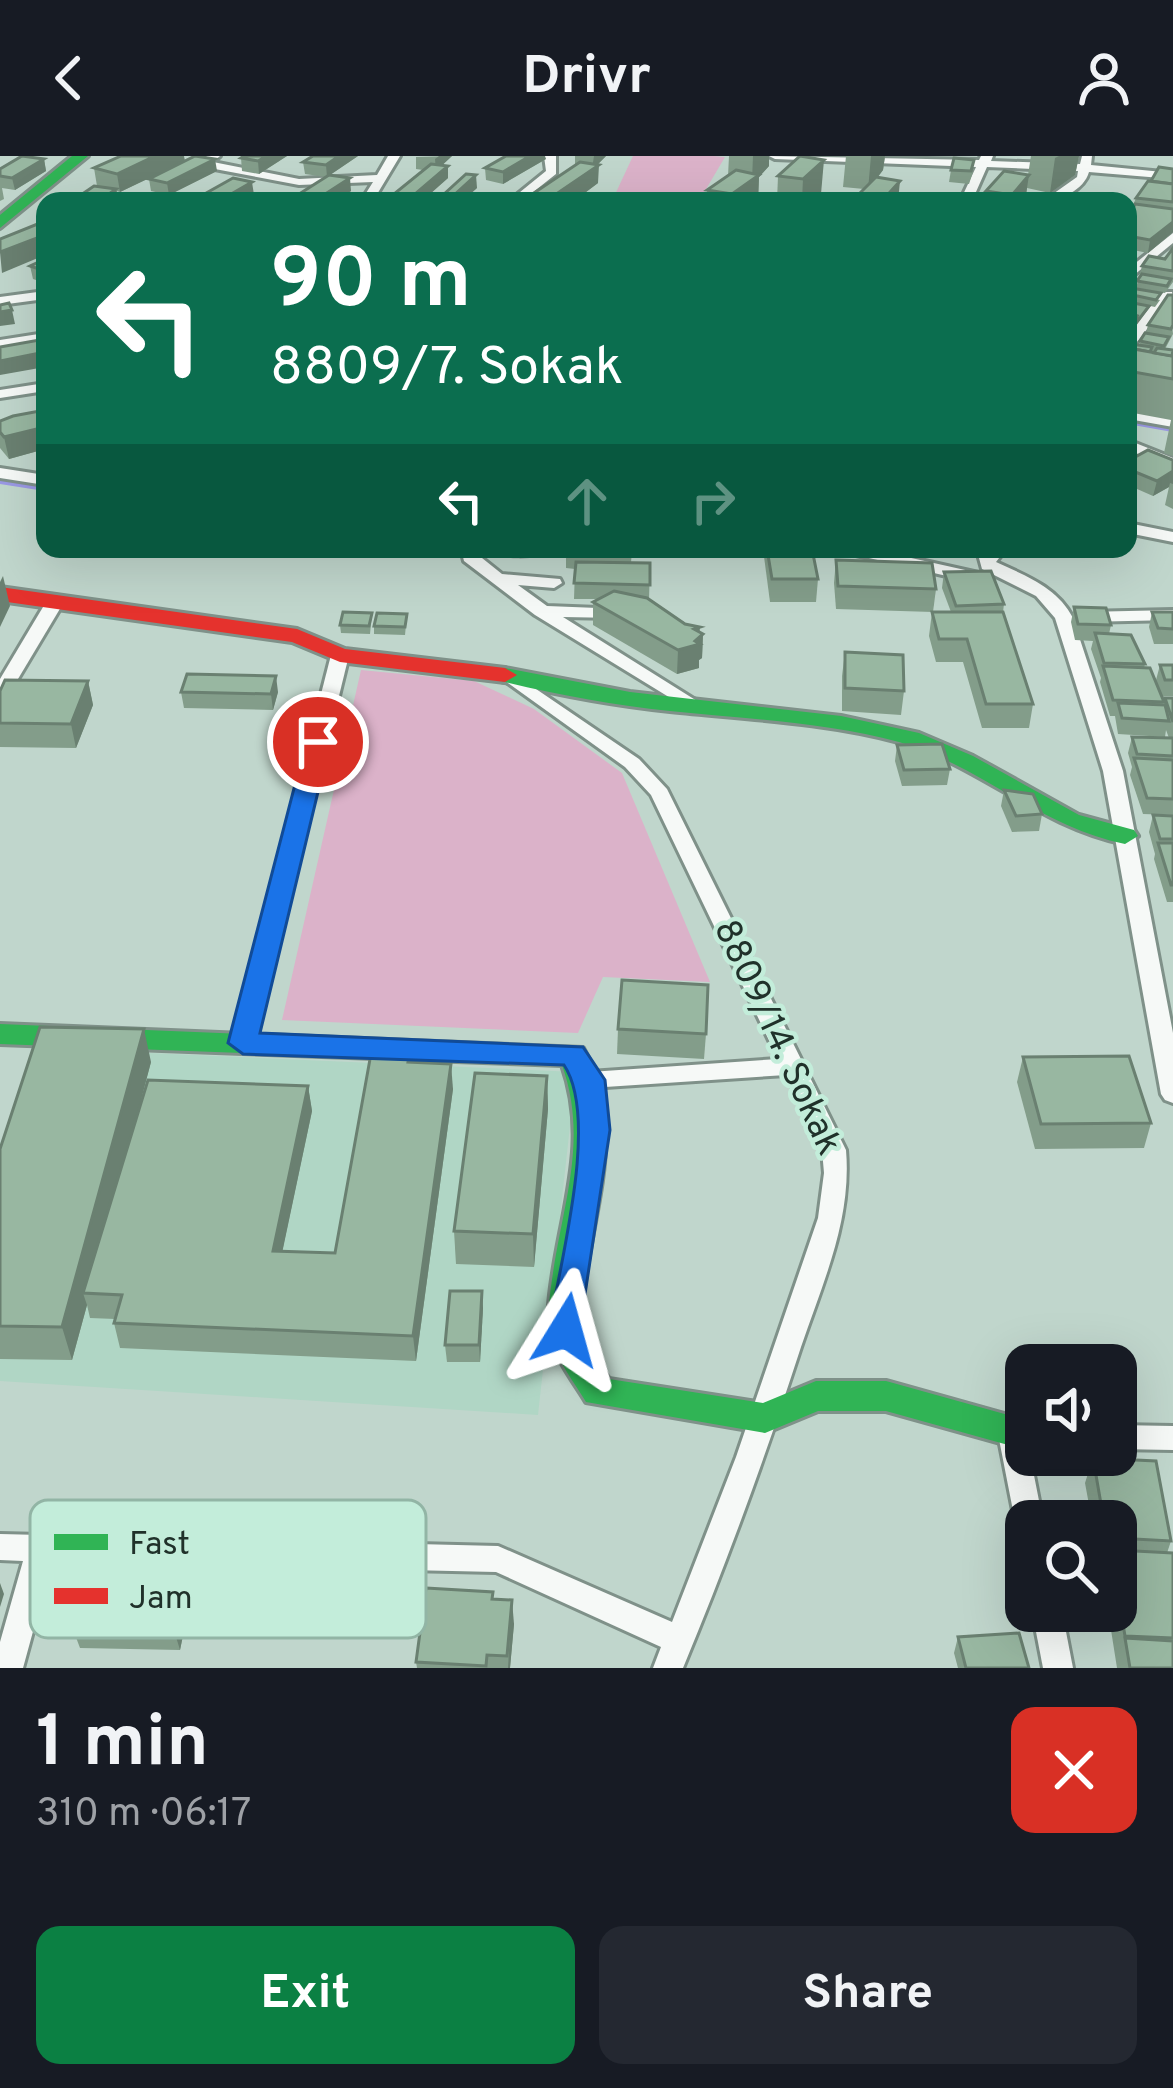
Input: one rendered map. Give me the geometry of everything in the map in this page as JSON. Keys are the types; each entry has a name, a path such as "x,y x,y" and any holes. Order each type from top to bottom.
{"street":[{"path":"37,192 81,156"},
{"path":"66,192 111,156"},
{"path":"214,156 203,164 299,182 381,178"},
{"path":"372,192 394,156"},
{"path":"527,192 553,172 550,156"},
{"path":"775,156 892,163 1086,162 1173,176"},
{"path":"971,192 988,159"},
{"path":"1062,192 1082,179 1086,162"},
{"path":"0,223 36,193"},
{"path":"0,240 36,215"},
{"path":"1137,269 1173,237"},
{"path":"1137,290 1170,295"},
{"path":"1137,334 1170,295"},
{"path":"0,301 36,296"},
{"path":"0,344 36,338"},
{"path":"0,394 36,388"},
{"path":"1137,417 1173,423"},
{"path":"1137,450 1173,463"},
{"path":"6,474 36,465"},
{"path":"6,474 36,479"},
{"path":"1137,527 1171,536"},
{"path":"470,558 541,611 696,706"},
{"path":"886,558 1047,597"},
{"path":"988,558 988,565 1060,606 1113,771 1172,1085"},
{"path":"497,580 554,583"},
{"path":"0,594 297,636 340,655 464,667 696,706 793,714 913,739 983,769 1097,833 1125,836"},
{"path":"0,694 55,602"},
{"path":"541,611 623,613"},
{"path":"1064,618 1173,615"},
{"path":"243,1043 340,655"},
{"name":"8809/14. Sokak","path":"514,679 632,763 660,794 834,1150 838,1172 833,1212 765,1418 674,1654"},
{"path":"0,1034 573,1055 590,1080 595,1130 566,1330 598,1392 765,1418 816,1396 886,1396 1005,1430"},
{"path":"590,1080 792,1066"},
{"path":"1137,1437 1173,1438"},
{"path":"0,1547 30,1549"},
{"path":"426,1558 498,1559 674,1654"},
{"path":"8,1668 30,1589"},
{"path":"1051,1632 1058,1668"}],"shaded area":[{"path":"633,156 725,157 704,192 616,192"},
{"path":"361,670 474,681 534,709 622,773 710,982 603,977 578,1033 282,1020"},
{"path":"38,1048 576,1072 538,1415 0,1381 0,1144"}],"building":[{"path":"22,156 44,159 12,178 0,176 0,169"},
{"path":"121,156 155,156 117,174 94,168"},
{"path":"195,156 215,159 167,183 149,179"},
{"path":"313,156 339,156 326,165 303,162"},
{"path":"506,156 530,156 503,172 485,168"},
{"path":"800,156 824,160 803,179 778,176"},
{"path":"954,158 974,160 971,171 951,170"},
{"path":"580,162 599,165 559,192 535,192"},
{"path":"431,164 448,166 418,192 396,192"},
{"path":"1159,167 1173,169 1173,184 1151,181"},
{"path":"736,170 759,175 735,192 707,190"},
{"path":"1004,171 1029,175 1015,192 986,191"},
{"path":"466,174 476,175 457,192 446,192"},
{"path":"329,175 350,178 328,192 302,192"},
{"path":"876,177 900,181 890,192 861,192"},
{"path":"233,178 252,182 235,192 208,192"},
{"path":"1148,181 1173,184 1173,202 1137,197"},
{"path":"94,186 116,189 112,192 85,192"},
{"path":"1137,204 1173,209 1173,222 1150,240 1137,238"},
{"path":"36,225 36,238 0,252 0,239"},
{"path":"1173,248 1173,271 1142,266 1149,256 1165,259"},
{"path":"1142,274 1171,279 1167,286 1137,281"},
{"path":"1137,289 1161,293 1156,300 1137,296"},
{"path":"1168,295 1173,295 1171,329 1148,325"},
{"path":"1137,304 1149,306 1137,322"},
{"path":"1145,333 1169,337 1164,346 1140,341"},
{"path":"36,341 36,354 0,361 0,347"},
{"path":"1157,348 1173,350 1172,356 1154,353"},
{"path":"1137,350 1173,356 1173,379 1137,373"},
{"path":"36,412 36,429 4,437 0,421"},
{"path":"1148,450 1173,460 1173,471 1157,481 1137,473 1137,456"},
{"path":"768,558 814,558 818,579 772,579"},
{"path":"836,560 932,563 936,589 838,586"},
{"path":"576,562 650,563 650,585 574,583"},
{"path":"991,571 1004,604 956,606 944,572"},
{"path":"614,591 647,598 685,624 700,627 694,629 703,634 695,641 700,644 678,650 593,602"},
{"path":"1074,607 1106,608 1111,625 1078,624"},
{"path":"343,612 372,613 369,626 340,625"},
{"path":"932,612 1003,612 1033,704 986,704 967,639 939,639"},
{"path":"1152,612 1173,612 1173,629 1158,628"},
{"path":"377,613 407,614 405,627 374,626"},
{"path":"1095,633 1131,635 1145,664 1104,663"},
{"path":"845,652 903,655 904,691 845,688"},
{"path":"1160,665 1173,665 1173,680 1165,680"},
{"path":"1103,666 1150,668 1164,702 1113,700"},
{"path":"187,674 276,676 271,694 181,692"},
{"path":"5,680 88,681 71,724 0,723 0,691"},
{"path":"1165,698 1173,698 1173,722"},
{"path":"1118,703 1165,705 1169,721 1122,718"},
{"path":"1132,737 1173,738 1173,756 1137,754"},
{"path":"942,744 950,769 904,770 897,745"},
{"path":"1134,758 1173,760 1173,799 1147,798"},
{"path":"1004,790 1033,794 1042,814 1016,816"},
{"path":"1153,815 1173,816 1173,839 1160,839"},
{"path":"1158,843 1173,843 1173,885 1171,885"},
{"path":"622,980 708,985 706,1034 618,1029"},
{"path":"40,1027 144,1029 62,1327 0,1326 0,1149"},
{"path":"382,1041 403,1042 410,1051 408,1062 451,1064 413,1336 114,1323 122,1295 83,1293 148,1080 308,1086 273,1251 335,1253 372,1048"},
{"path":"1129,1056 1151,1123 1041,1124 1023,1057"},
{"path":"475,1073 547,1076 533,1234 454,1231"},
{"path":"450,1291 482,1291 479,1345 445,1345"},
{"path":"1137,1460 1156,1461 1171,1541 1137,1539 1137,1500 1100,1500 1096,1476 1137,1476"},
{"path":"1137,1551 1173,1553 1173,1638 1125,1636 1124,1632 1137,1632"},
{"path":"426,1588 493,1592 492,1599 512,1600 507,1656 487,1655 486,1666 416,1662 419,1638 426,1638"},
{"path":"1019,1633 1029,1668 966,1668 958,1637"},
{"path":"1125,1638 1173,1641 1173,1668 1130,1668"}],"waterway":[{"path":"1137,423 1173,429"},
{"path":"0,481 36,487"}],"traffic: fast":[{"path":"37,192 81,156"},
{"path":"0,223 36,193"},
{"path":"505,675 614,697 806,718 910,738 965,761 1070,820 1125,836"},
{"path":"0,1034 573,1055 587,1092 592,1126 591,1159 567,1290 566,1326 574,1352 598,1392 765,1418 816,1396 886,1396 1005,1429"}],"traffic: jam":[{"path":"0,594 297,636 340,655 505,675"}],"route":[{"path":"318,742 243,1043 573,1055 590,1080 595,1130 566,1330"}]}
